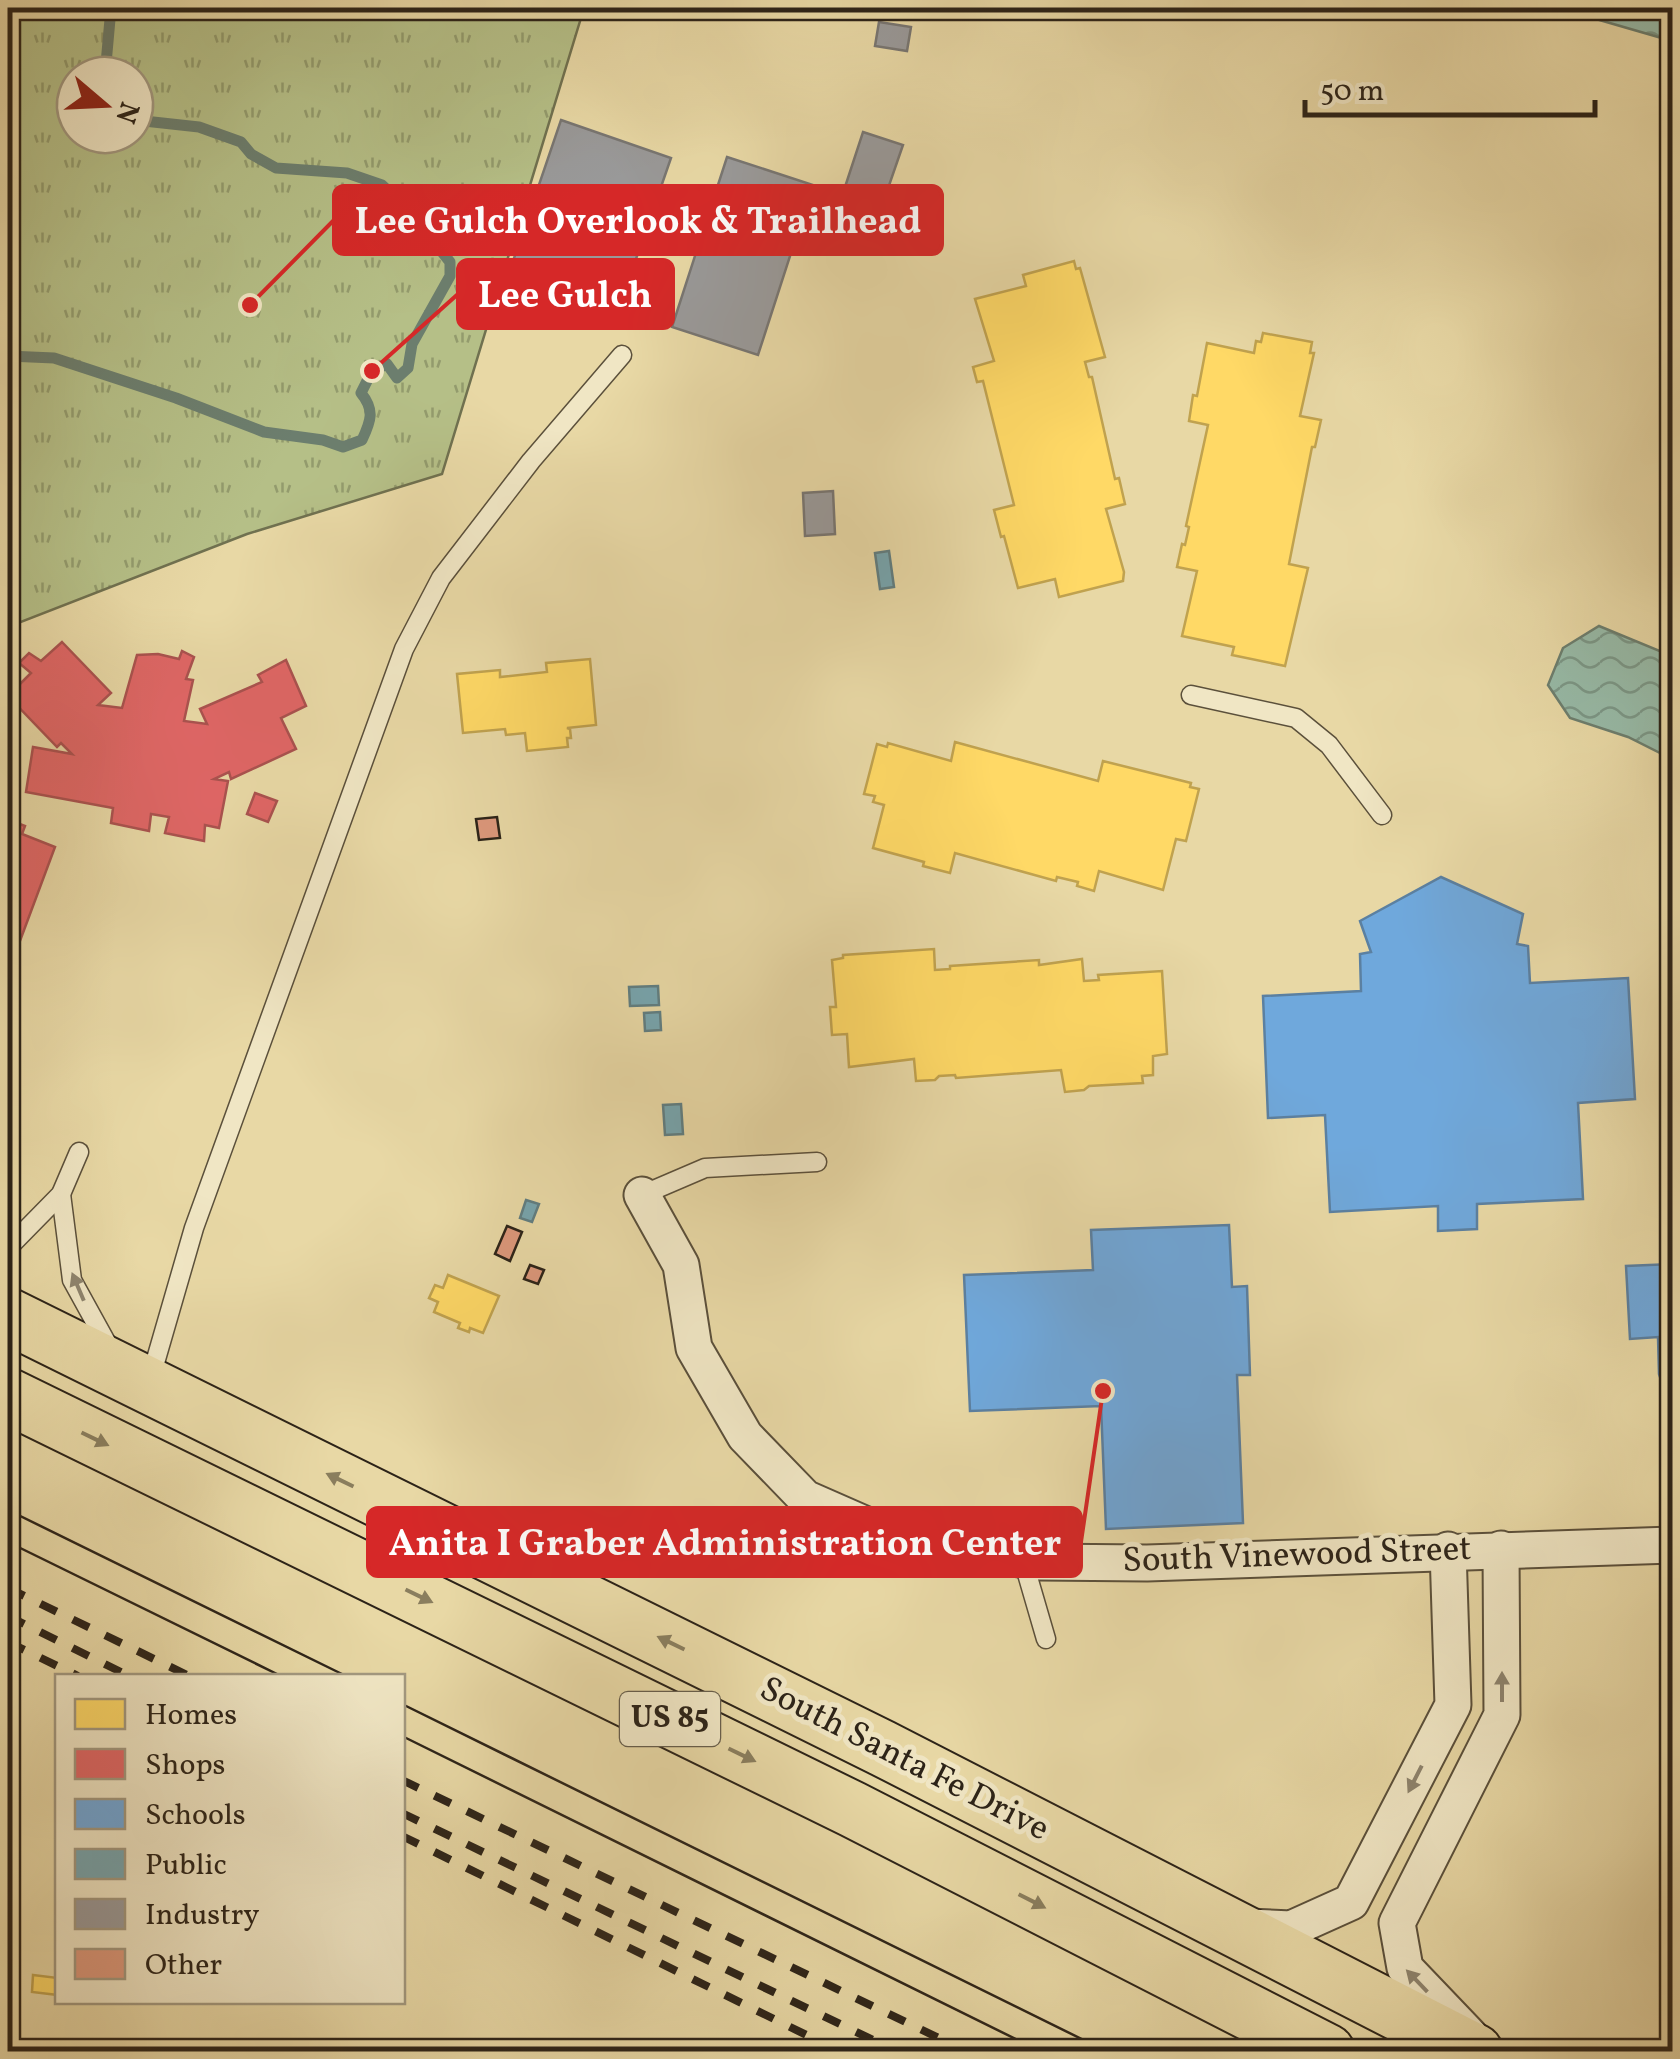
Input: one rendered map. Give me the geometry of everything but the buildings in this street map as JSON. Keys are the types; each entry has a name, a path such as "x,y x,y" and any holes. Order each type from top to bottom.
{"highway":[{"name":"South Santa Fe Drive","path":"8,1316 882,1748 1474,2052"},
{"name":"South Santa Fe Drive","path":"8,1396 852,1809 1327,2052"}],"street":[{"name":"South Vinewood Street","path":"642,1195 681,1265 694,1348 745,1436 805,1498 903,1541 1023,1560 1147,1564 1448,1550 1672,1545"},
{"path":"1485,2052 1405,1968 1397,1923 1502,1715 1501,1549"},
{"path":"1226,1925 1291,1930 1351,1902 1453,1705 1448,1550"}],"lane":[{"path":"135,1379 194,1228 404,649 440,578 531,461 622,356"},
{"path":"1191,694 1296,718 1329,745 1382,814"},
{"path":"8,1248 61,1194 79,1152"},
{"path":"642,1195 706,1168 817,1162"},
{"path":"61,1194 72,1280 135,1379"},
{"path":"1023,1560 1046,1638"}],"green space":[{"path":"8,8 584,8 442,474 247,534 8,627"}],"water":[{"path":"1558,8 1672,8 1672,41"},
{"path":"1599,626 1672,656 1672,759 1628,737 1570,718 1548,685 1563,648"}],"waterway":[{"path":"107,55 111,8"},
{"path":"8,356 54,358 264,432 323,440 343,447 362,440 368,427 370,410 361,393 372,371 387,364 397,378 408,368 412,344 450,276 450,262 406,207 382,185 347,173 276,168 251,154 241,142 199,127 155,122"}],"tram line":[{"path":"8,1510 342,1674"},
{"path":"8,1542 277,1674"},
{"path":"405,1705 1108,2052"},
{"path":"405,1737 1042,2052"}],"railway":[{"path":"8,1588 185,1674"},
{"path":"8,1616 125,1674"},
{"path":"8,1642 74,1674"},
{"path":"405,1781 968,2052"},
{"path":"405,1814 898,2052"},
{"path":"405,1837 841,2052"}],"place":[{"name":"Lee Gulch Overlook & Trailhead","path":"250,305"},
{"name":"Lee Gulch","path":"372,371"},
{"name":"Anita I Graber Administration Center","path":"1103,1391"}]}
